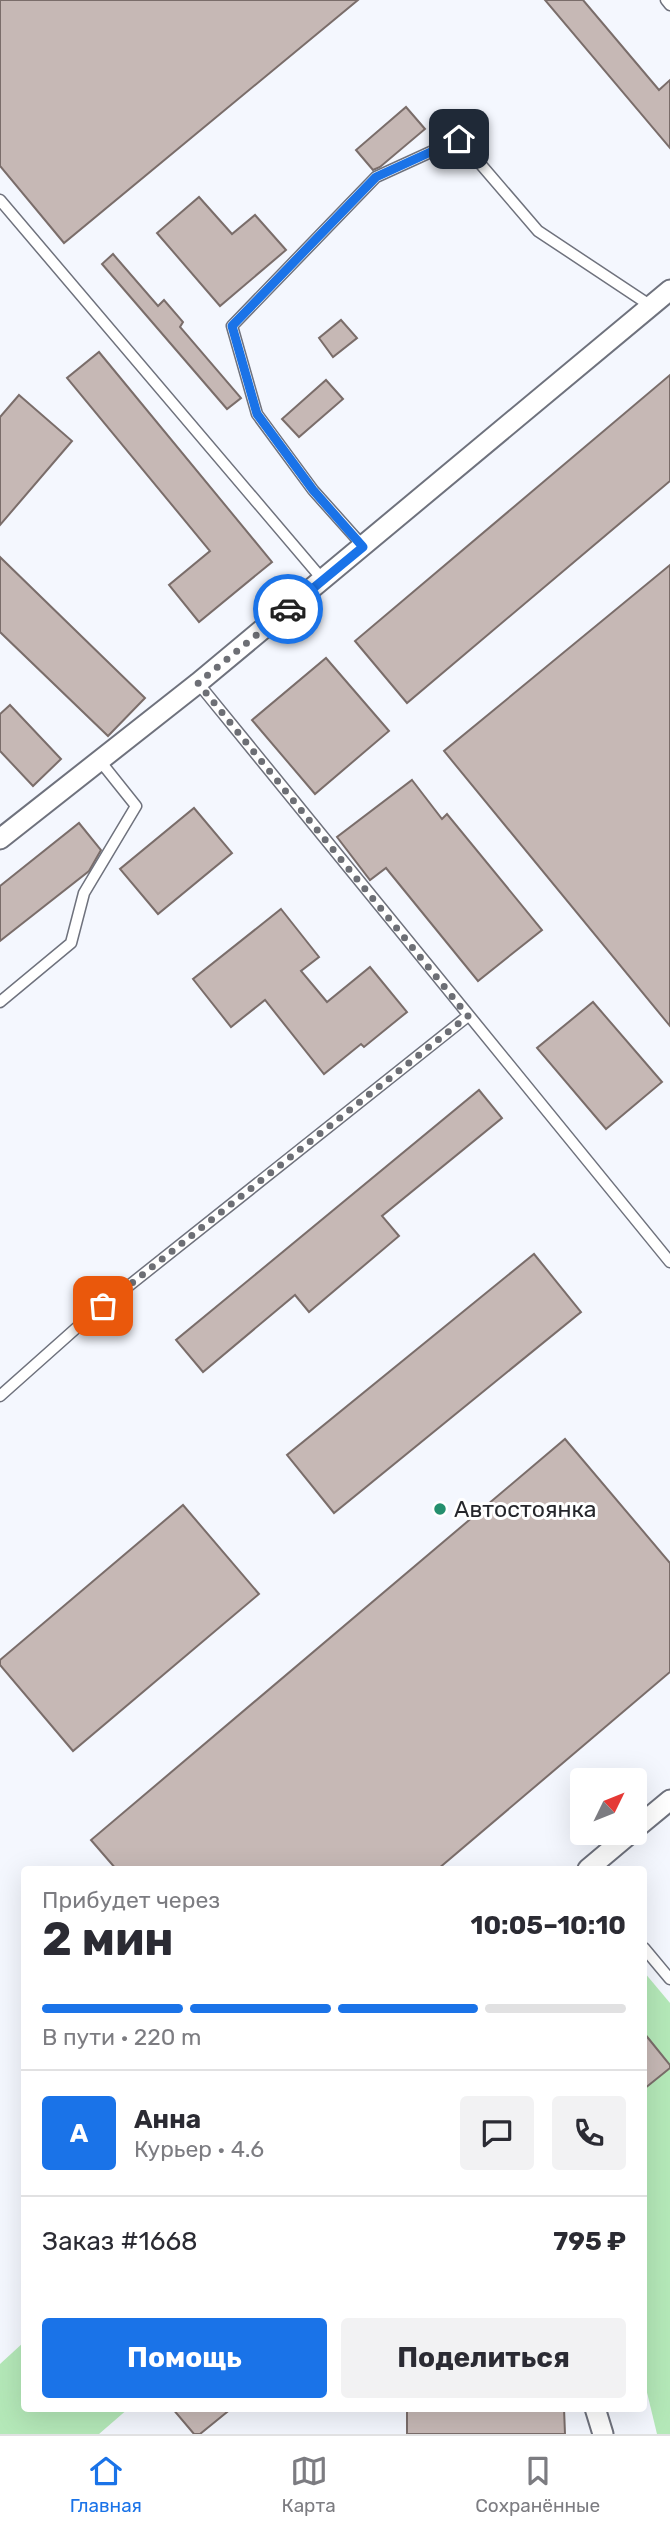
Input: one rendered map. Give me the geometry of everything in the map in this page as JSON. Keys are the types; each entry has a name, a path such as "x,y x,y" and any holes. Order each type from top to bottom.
{"street":[{"path":"0,838 198,683 670,290"},
{"path":"648,1818 670,1800"},
{"path":"592,1866 616,1845"},
{"path":"596,2412 603,2434"}],"lane":[{"path":"666,0 670,5"},
{"path":"363,547 313,490 257,414 232,326 376,177 459,139 538,231 651,306"},
{"path":"0,200 323,580"},
{"path":"198,683 670,1262"},
{"path":"0,1002 71,943 84,893 136,806 100,761"},
{"path":"0,1395 82,1323 468,1016"},
{"path":"647,1952 670,1979"}],"green space":[{"path":"647,1976 670,2003 670,2434 657,2434 647,2392"},
{"path":"21,2345 21,2412 124,2412 99,2434 0,2434 0,2364"}],"building":[{"path":"0,0 358,0 64,243 0,166"},
{"path":"545,0 583,0 659,90 670,80 670,148"},
{"path":"406,107 425,129 373,170 356,150"},
{"path":"199,197 232,234 255,215 286,250 220,306 157,233"},
{"path":"113,254 158,306 164,300 183,322 180,327 241,398 227,409 102,264"},
{"path":"341,320 357,338 333,357 319,338"},
{"path":"99,352 272,562 199,622 169,585 210,551 67,378"},
{"path":"670,375 670,481 407,703 355,641"},
{"path":"326,380 343,399 299,437 282,419"},
{"path":"19,395 72,441 0,525 0,417"},
{"path":"0,557 145,698 108,736 0,632"},
{"path":"670,565 670,1026 444,751"},
{"path":"326,658 389,731 315,794 252,720"},
{"path":"10,705 61,759 33,786 0,751 0,714"},
{"path":"412,780 442,819 447,814 542,930 478,981 386,868 370,880 337,837"},
{"path":"194,808 232,853 158,914 120,869"},
{"path":"79,823 101,850 89,871 0,941 0,886"},
{"path":"281,909 319,957 301,971 327,1002 370,967 407,1012 364,1047 361,1044 324,1074 265,1000 231,1027 193,979"},
{"path":"593,1002 662,1082 606,1129 537,1048"},
{"path":"479,1090 502,1118 382,1216 399,1236 309,1312 295,1295 203,1372 176,1340"},
{"path":"534,1254 581,1312 334,1513 287,1455"},
{"path":"565,1439 670,1563 670,1672 442,1866 113,1866 91,1840"},
{"path":"183,1505 259,1594 73,1751 0,1665 0,1660"},
{"path":"647,2037 670,2065 670,2068 647,2087"},
{"path":"175,2412 227,2412 200,2434 194,2434"},
{"path":"407,2412 564,2412 565,2434 407,2434"}],"way so far":[{"path":"103,1306 468,1016 198,683 288,609"}],"place":[{"name":"Автостоянка","path":"440,1509"}],"route":[{"path":"288,609 363,547 313,490 257,414 232,326 376,177 459,139"}]}
